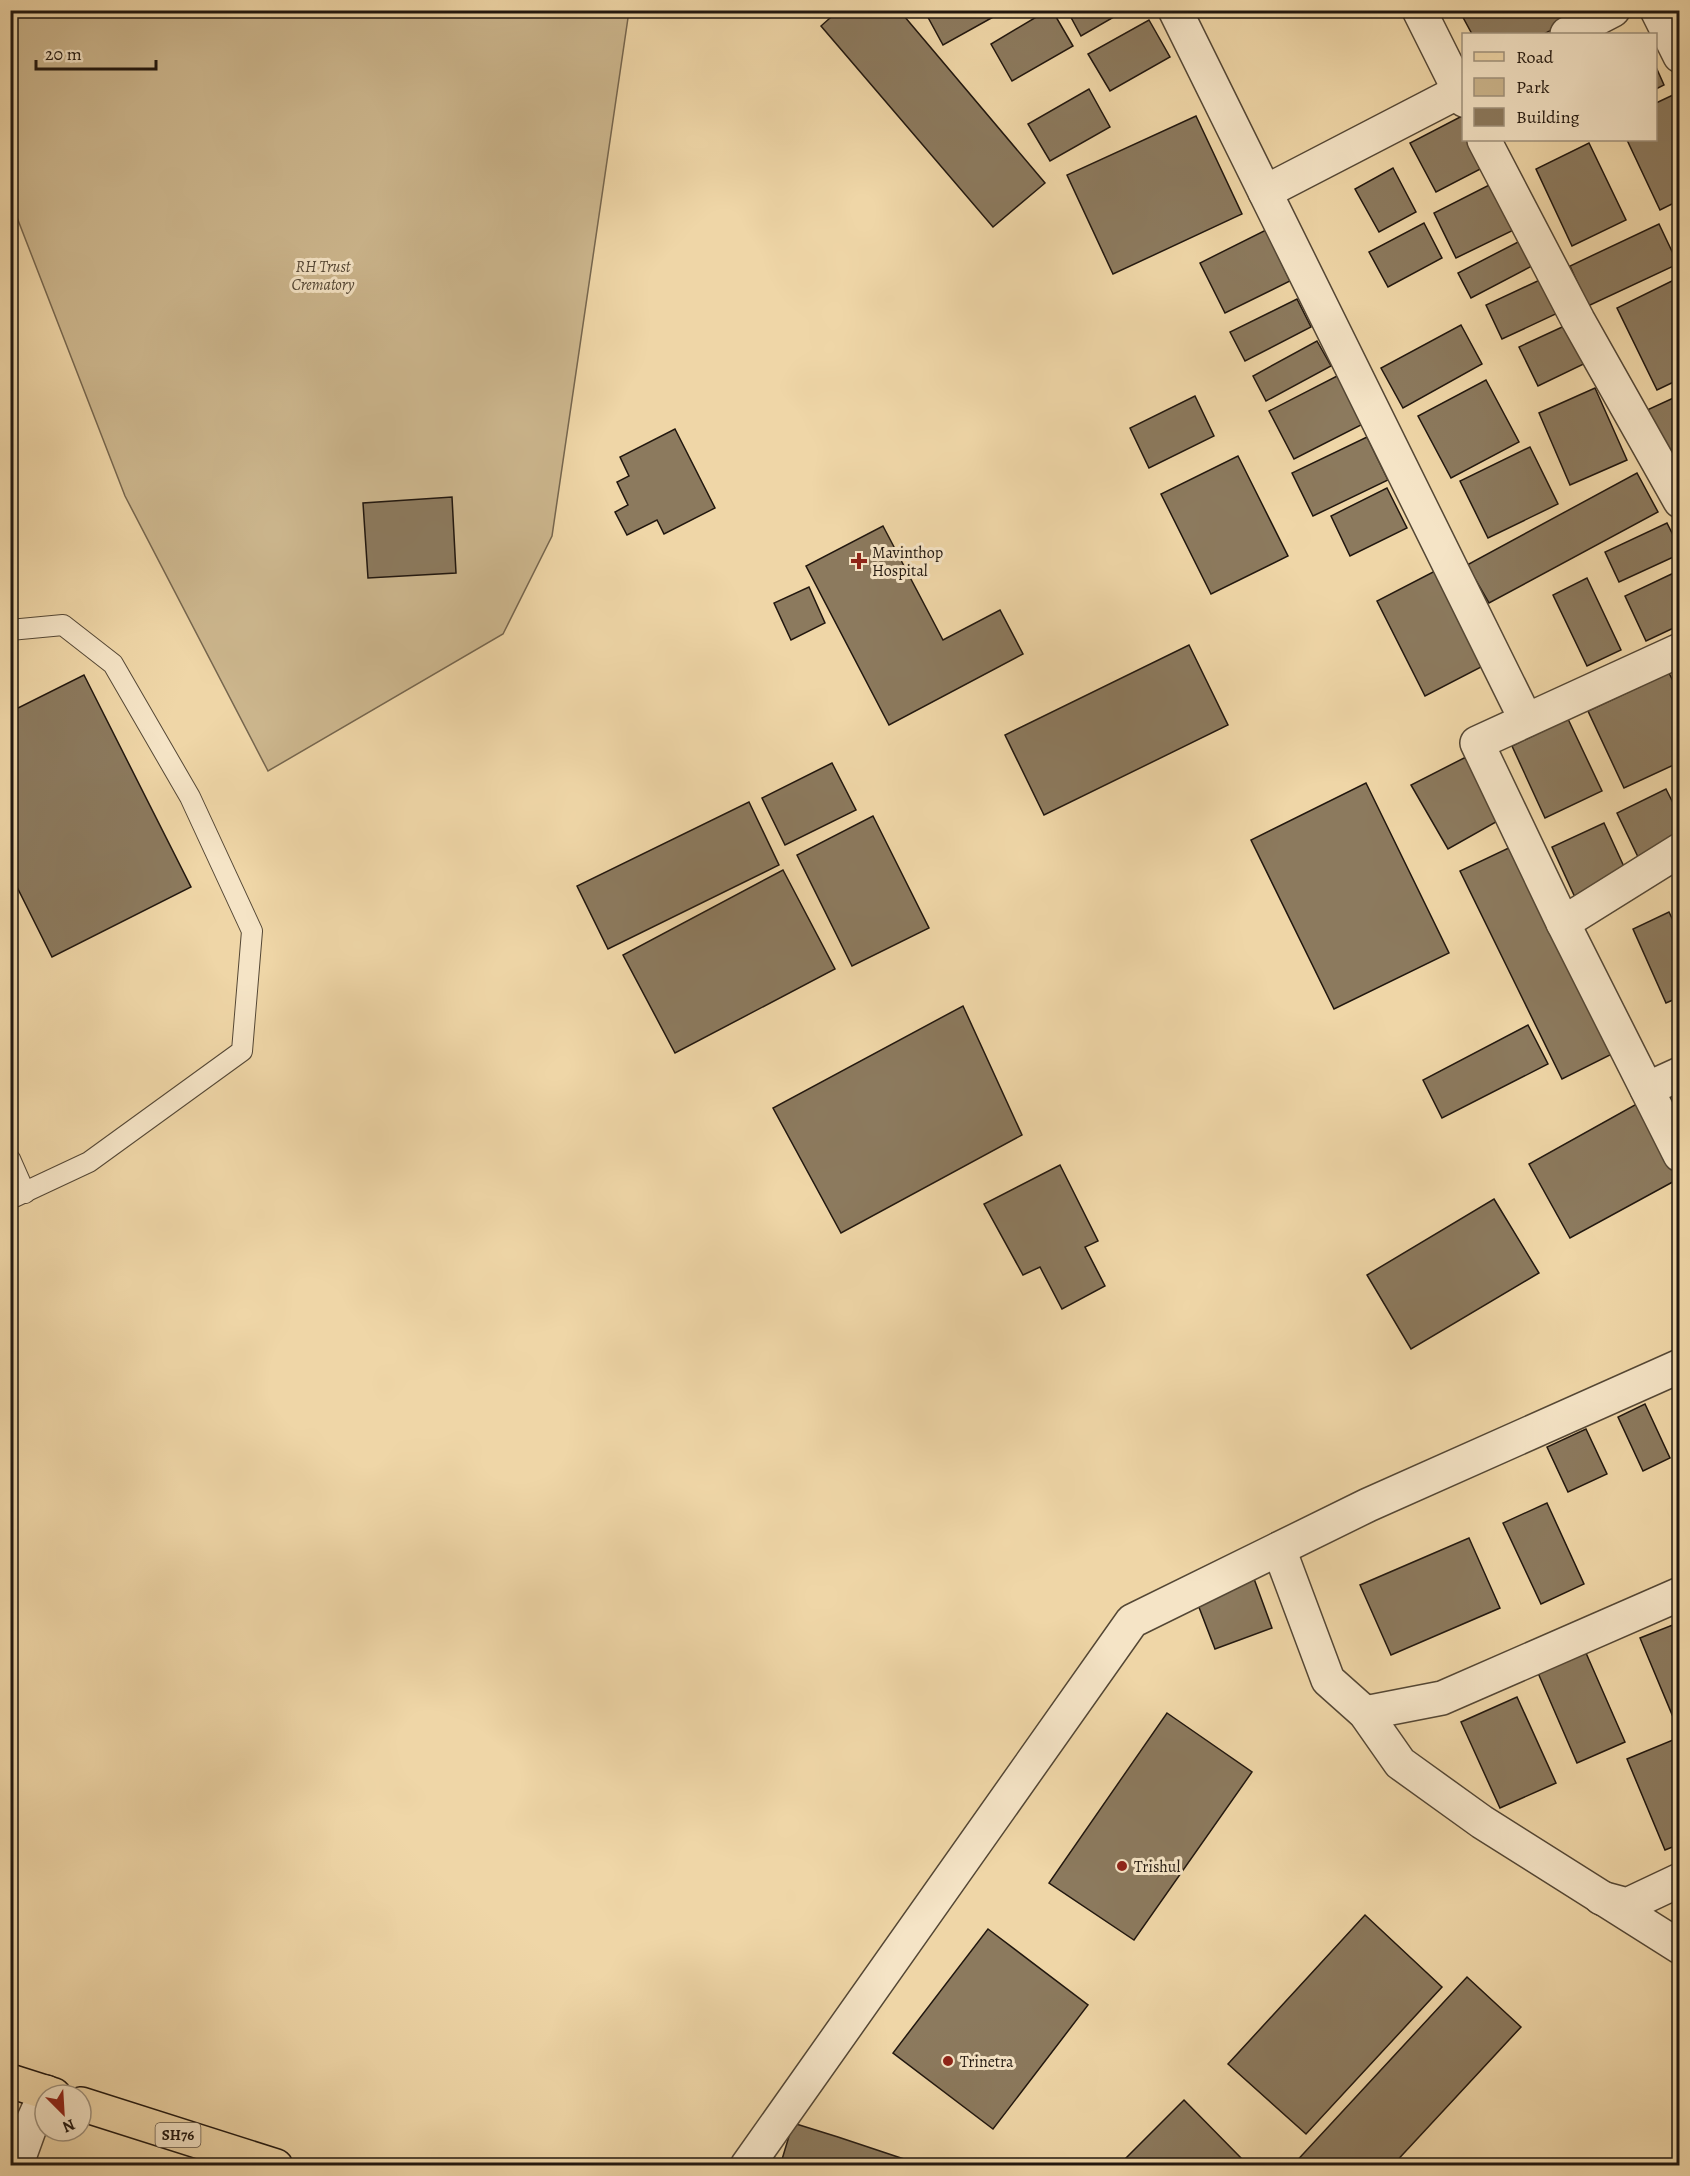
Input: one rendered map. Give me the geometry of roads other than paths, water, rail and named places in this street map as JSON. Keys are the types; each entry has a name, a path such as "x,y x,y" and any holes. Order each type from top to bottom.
{"main road":[{"path":"10,2081 33,2088"},
{"name":"SH76","path":"93,2108 276,2166"}],"street":[{"path":"1175,10 1527,720"},
{"path":"1265,192 1462,94 1419,10"},
{"path":"1570,33 1613,10"},
{"path":"1657,10 1680,56"},
{"path":"1485,141 1578,320 1680,501"},
{"path":"1680,650 1478,743 1563,922 1680,1155"},
{"path":"1563,922 1680,850"},
{"path":"1647,1089 1680,1074"},
{"path":"747,2166 1132,1621 1368,1505 1680,1366"},
{"path":"1279,1549 1328,1680 1365,1713 1400,1763 1482,1822 1680,1947"},
{"path":"1365,1713 1442,1698 1680,1594"},
{"path":"1601,1898 1628,1905 1680,1880"},
{"path":"16,2166 33,2122"}],"lane":[{"path":"10,630 63,625 112,664 190,797 252,931 242,1051 89,1162 18,1196 10,1159"}],"place":[{"name":"Mavinthop Hospital","path":"859,561"},
{"name":"Trishul","path":"1122,1866"},
{"name":"Trinetra","path":"948,2061"}],"park label":[{"name":"RH Trust Crematory","path":"323,275"}]}
